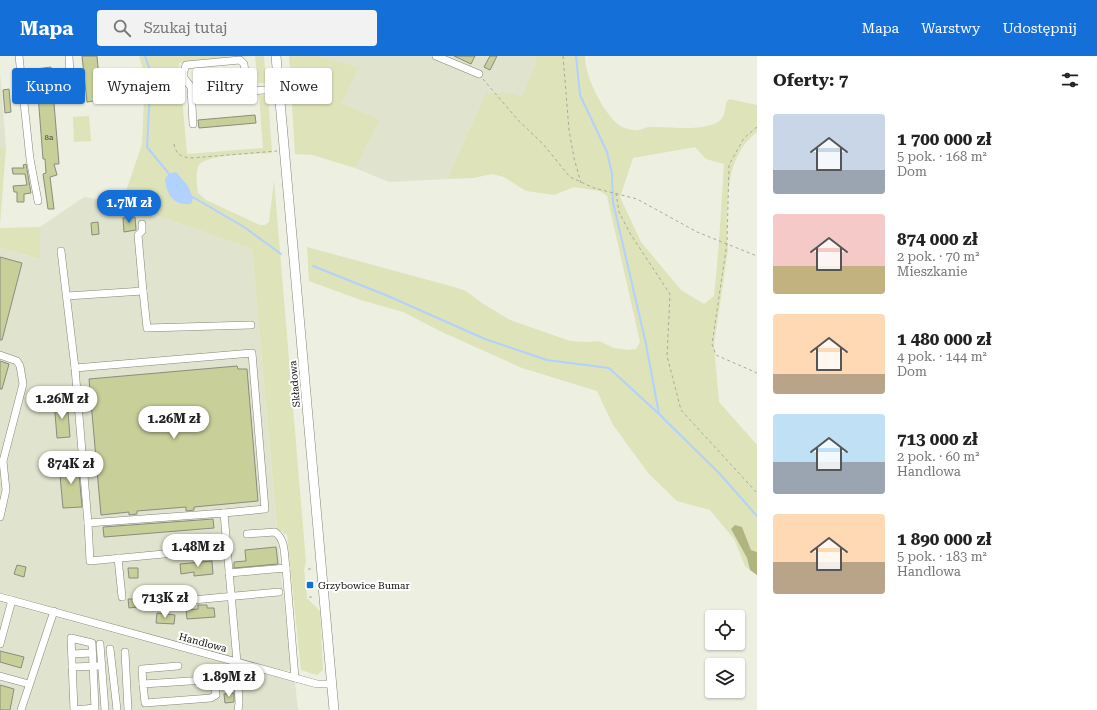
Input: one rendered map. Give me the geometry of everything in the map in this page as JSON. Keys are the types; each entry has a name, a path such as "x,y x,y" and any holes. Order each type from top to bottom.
{"main road":[{"name":"Składowa","path":"276,56 277,68"},
{"name":"Składowa","path":"280,104 334,710"}],"street":[{"path":"19,56 30,158 38,201"},
{"path":"69,56 70,68"},
{"path":"436,56 479,74"},
{"path":"193,124 189,83 184,78 184,70 186,65 240,60 244,64 244,68"},
{"path":"142,224 142,231 138,235 147,328 251,325"},
{"path":"62,251 75,368 90,561 227,548"},
{"path":"68,296 143,291"},
{"path":"75,368 252,353 266,509 88,523"},
{"path":"0,355 17,361 20,366 23,384 3,461 6,490 0,517"},
{"path":"224,513 237,662 238,710"},
{"path":"247,534 275,532 280,536 283,544 296,678"},
{"path":"118,558 122,597"},
{"path":"229,572 286,568"},
{"path":"171,602 279,592"},
{"name":"Handlowa","path":"0,597 317,684 331,684"},
{"path":"0,644 12,600"},
{"path":"21,710 54,612"},
{"path":"71,638 92,643 93,665 99,709 74,710 72,654 71,638"},
{"path":"100,644 105,710"},
{"path":"110,649 117,710"},
{"path":"125,652 128,710"},
{"path":"72,654 92,653"},
{"path":"72,667 93,665 112,669 126,669"},
{"path":"178,666 142,669 145,703 212,698 216,695 214,680"},
{"path":"0,676 29,684"},
{"path":"143,684 237,678"}],"path":[{"path":"563,56 569,130 574,158 582,184"},
{"path":"479,74 518,120 543,144 570,177 582,184 637,199 697,232 757,256"},
{"path":"757,127 744,138 729,165 727,187 727,243 712,344 716,355 757,373"},
{"path":"174,144 178,155 191,158 284,150"},
{"path":"616,193 619,212 631,235 670,294 667,356 681,410 757,493"}],"shaded area":[{"path":"317,56 536,56 536,63 522,96 505,92 486,93 447,179 389,182 355,168 380,120 342,103 357,67"},
{"path":"0,72 6,147 0,148"},
{"path":"84,197 122,203 252,249 280,565 293,671 279,670 0,594 0,248 39,259 40,227"},
{"path":"0,602 295,682 298,710 0,710"}],"green space":[{"path":"139,56 255,56 179,63 179,68 143,68"},
{"path":"255,56 264,56 265,83 258,83"},
{"path":"289,56 317,56 358,67 342,103 380,120 355,168 313,155 295,154 292,104 332,104 332,68 290,68"},
{"path":"536,56 585,56 588,74 603,106 615,122 622,127 631,130 649,127 692,128 708,126 721,119 724,114 726,103 729,99 757,105 757,132 746,143 738,155 730,182 727,212 728,250 714,345 719,402 757,445 757,552 751,550 742,527 731,529 747,558 750,570 745,566 734,539 710,510 677,501 649,474 613,425 597,391 522,368 444,333 403,312 361,300 309,281 307,247 466,291 482,303 510,320 570,341 599,341 614,348 628,350 636,349 640,342 607,196 600,191 574,187 554,195 526,191 504,177 492,174 473,178 447,179 486,93 505,92 522,96 536,63","holes":["695,147 706,159 724,164 719,246 714,296 704,304 681,290 641,242 620,197 633,158"]},
{"path":"259,95 265,95 265,104 269,104 272,153 245,154 204,161 198,168 197,182 198,193 206,200 260,225 265,225 269,222 274,180 306,562 304,570 307,598 320,611 323,670 317,675 301,670 287,535 277,529 252,249 122,203 142,144 144,104 183,104 187,154 263,148"},
{"path":"89,116 91,141 74,142 73,117"},
{"path":"6,147 0,225 0,148"},
{"path":"40,227 40,259 0,248 0,228"},
{"path":"735,525 742,527 751,550 757,552 757,575 750,570 747,558 731,529"}],"water":[{"path":"176,172 188,186 193,198 191,204 175,201 169,195 165,179 169,174"}],"building":[{"path":"82,56 97,56 98,68 93,68 93,101 87,102 85,68 83,68"},
{"path":"454,56 475,56 471,64"},
{"path":"490,56 497,56 490,70 484,67"},
{"path":"9,89 11,112 5,113 3,90"},
{"path":"39,104 54,104 59,164 54,164 57,175 50,177 54,209 48,209 43,174 46,173 45,159 43,159"},
{"path":"255,115 256,123 199,128 198,120"},
{"path":"26,164 31,193 24,194 24,202 17,202 17,192 14,192 13,186 27,185 25,174 13,174 12,168 24,168 23,165"},
{"path":"135,217 136,230 124,232 123,218"},
{"path":"98,222 99,234 92,235 91,223"},
{"path":"0,257 22,263 2,340 0,340"},
{"path":"0,361 9,364 2,389 0,389"},
{"path":"237,366 238,369 247,369 258,501 194,507 194,510 186,511 186,507 137,511 137,514 129,515 129,512 101,515 89,379"},
{"path":"63,399 64,412 68,412 70,437 57,438 54,400"},
{"path":"78,462 82,507 63,508 59,464"},
{"path":"213,519 214,528 104,537 103,527"},
{"path":"276,547 278,564 234,568 234,562 246,561 245,550"},
{"path":"212,561 213,574 194,576 194,572 181,574 180,564"},
{"path":"17,565 26,567 24,577 14,574"},
{"path":"128,568 138,568 138,578 129,578"},
{"path":"128,599 136,599 137,607 129,608"},
{"path":"198,605 207,605 207,608 214,608 215,617 187,619 186,610 198,609"},
{"path":"157,613 175,615 174,624 156,623"},
{"path":"0,651 24,657 21,668 0,662"},
{"path":"0,685 14,689 10,710 0,710"},
{"path":"234,693 234,702 225,703 224,694"}],"waterway":[{"path":"145,56 151,73 147,147 170,175"},
{"path":"576,56 580,95 607,152 612,174 613,202 646,344 659,414 719,473 757,516"},
{"path":"191,196 244,227 281,254"},
{"path":"313,266 388,296 485,339 547,360 609,368 658,413"}],"place":[{"name":"Grzybowice Bumar","path":"310,585"}]}
